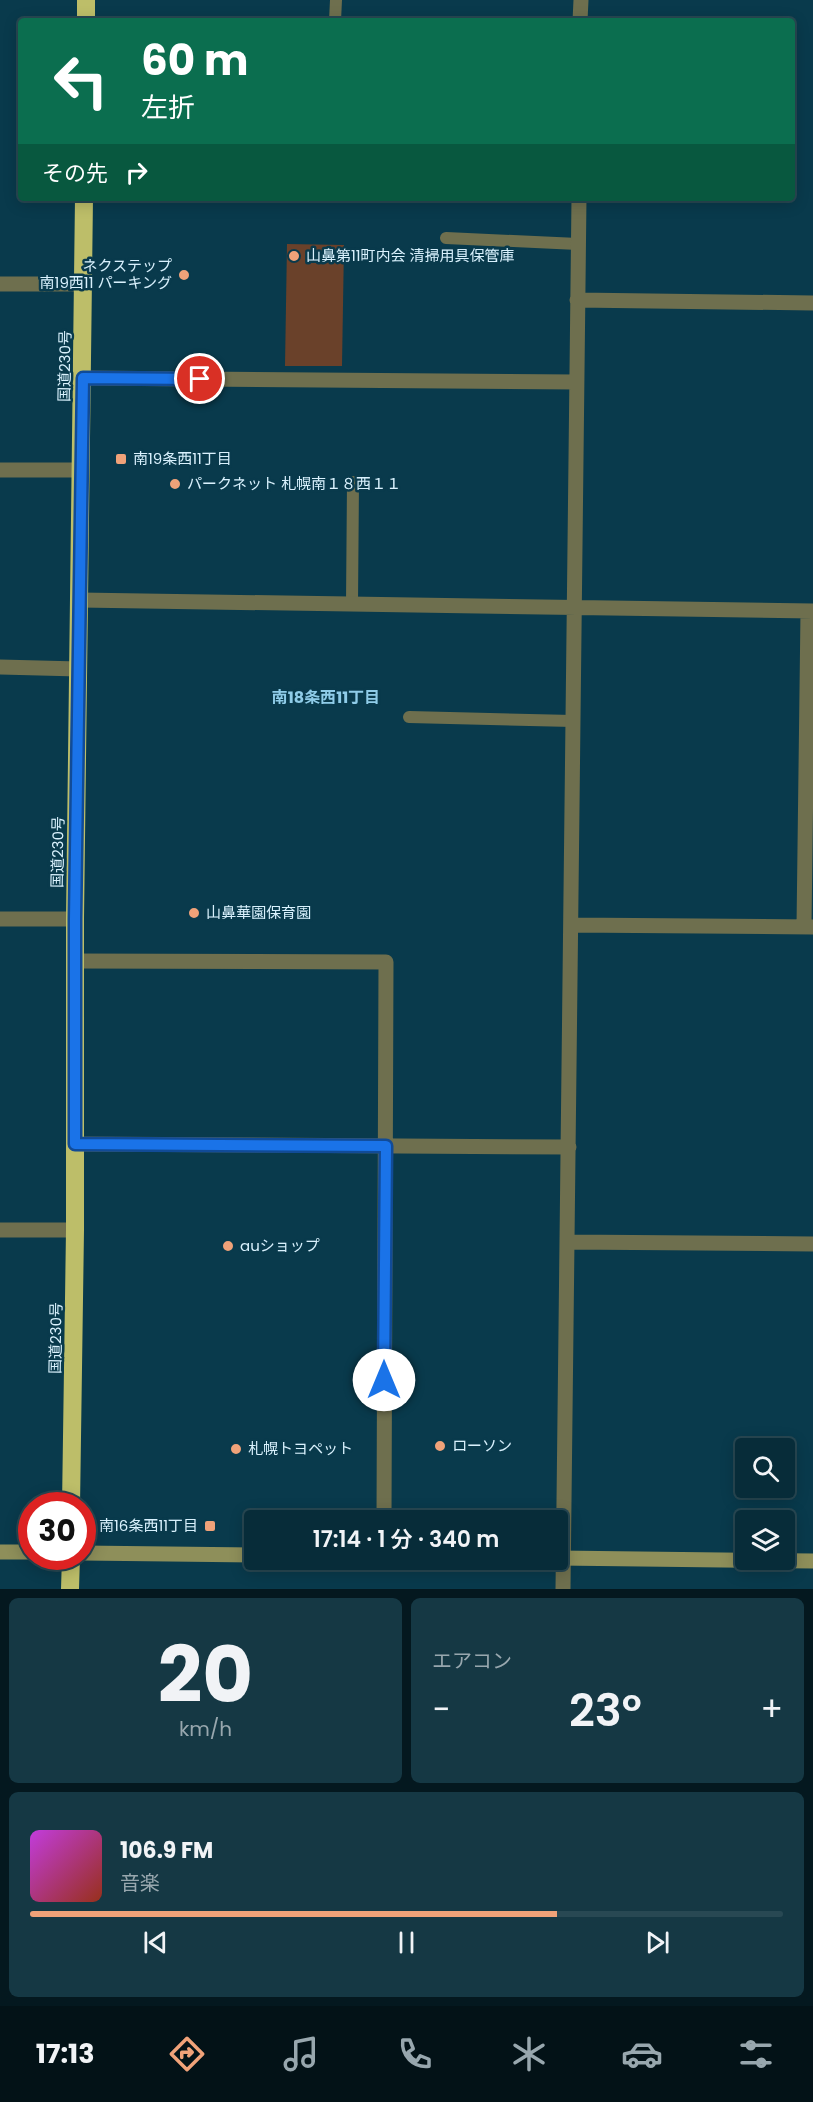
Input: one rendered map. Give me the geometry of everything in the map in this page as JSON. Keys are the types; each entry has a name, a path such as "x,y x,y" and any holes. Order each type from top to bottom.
{"highway":[{"path":"86,0 86,18"},
{"name":"国道230号","path":"71,1492 75,1230 75,919 80,669 84,201"},
{"path":"70,1589 71,1570"}],"street":[{"path":"580,18 581,0"},
{"path":"562,1510 568,1242 579,201"},
{"path":"0,284 84,284"},
{"path":"578,300 813,303"},
{"path":"83,378 576,382"},
{"path":"0,470 81,470"},
{"path":"80,600 811,611 808,927 571,925"},
{"path":"0,667 80,669"},
{"path":"0,919 75,919"},
{"path":"75,961 386,962 384,1510"},
{"path":"75,1144 568,1147"},
{"path":"0,1230 75,1230"},
{"path":"568,1242 813,1244"},
{"path":"0,1552 18,1552"},
{"path":"96,1553 244,1555"},
{"path":"568,1558 813,1561"},
{"path":"562,1570 564,1589"}],"lane":[{"path":"335,18 336,0"},
{"path":"446,238 578,244"},
{"path":"352,604 353,482"},
{"path":"409,717 573,721"}],"shaded area":[{"path":"287,244 344,245 342,366 285,366"}],"place":[{"name":"山鼻第11町内会 清掃用具保管庫","path":"294,256"},
{"name":"ネクステップ 南19西11 パーキング","path":"184,275"},
{"name":"南19条西11丁目","path":"121,459"},
{"name":"パークネット 札幌南１８西１１","path":"175,484"},
{"name":"山鼻華園保育園","path":"194,913"},
{"name":"auショップ","path":"228,1246"},
{"name":"ローソン","path":"440,1446"},
{"name":"札幌トヨペット","path":"236,1449"},
{"name":"南16条西11丁目","path":"210,1526"}],"district":[{"name":"南18条西11丁目","path":"326,697"}],"route":[{"path":"200,379 83,378 75,919 75,1144 386,1146 384,1380"}]}
